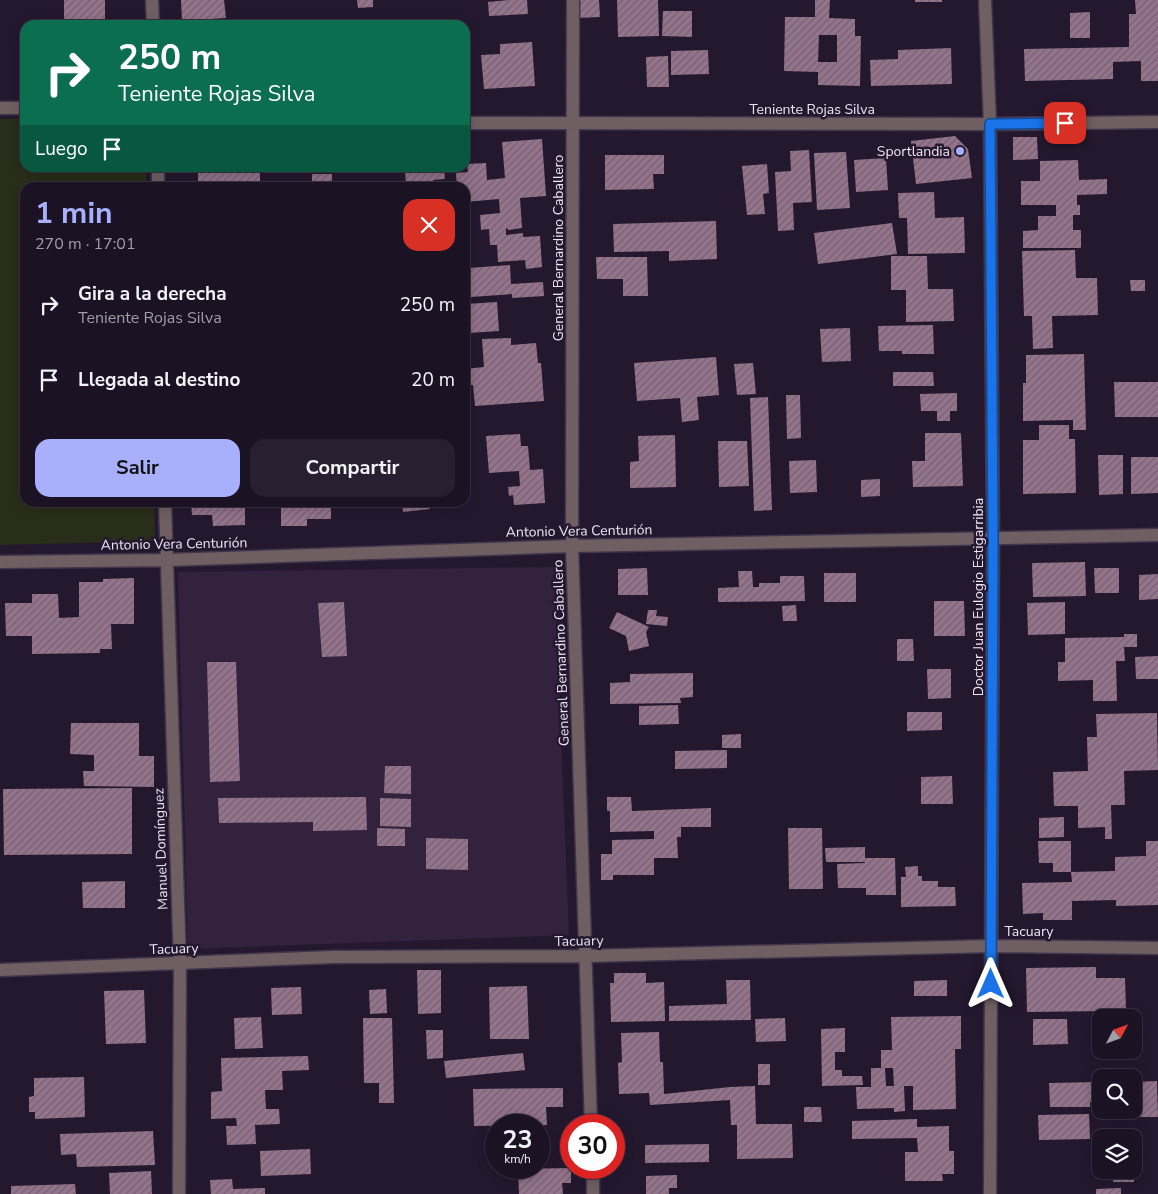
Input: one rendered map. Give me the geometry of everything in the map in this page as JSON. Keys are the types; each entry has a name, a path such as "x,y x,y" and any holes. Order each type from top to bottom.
{"street":[{"path":"152,0 153,20"},
{"name":"General Bernardino Caballero","path":"574,0 572,546 591,1114"},
{"name":"Doctor Juan Eulogio Estigarribia","path":"985,0 990,124 993,538 990,1194"},
{"path":"0,108 20,108"},
{"name":"Teniente Rojas Silva","path":"470,123 990,124 1158,122"},
{"name":"Manuel Domínguez","path":"166,507 180,964 179,1194"},
{"name":"Antonio Vera Centurión","path":"0,562 167,560 572,546 1158,535"},
{"name":"Tacuary","path":"0,970 334,957 586,956 991,946 1158,948"},
{"path":"593,1179 594,1194"}],"shaded area":[{"path":"554,567 569,935 188,949 178,572"}],"green space":[{"path":"20,118 20,172 146,172 146,182 20,182 20,507 154,507 155,541 0,545 0,119"}],"building":[{"path":"64,0 105,0 105,20 64,20"},
{"path":"181,0 224,0 226,18 182,20"},
{"path":"357,0 373,0 373,7 358,8"},
{"path":"527,0 528,14 489,16 488,2"},
{"path":"578,0 599,0 600,17 578,18"},
{"path":"617,0 658,0 659,36 618,37"},
{"path":"815,0 830,0 829,18 855,19 855,36 861,36 860,86 818,85 818,72 784,71 785,17 815,17","holes":["819,35 837,35 837,62 818,62"]},
{"path":"915,0 942,0 942,2 915,2"},
{"path":"1135,0 1158,0 1158,81 1141,81 1141,61 1113,62 1113,79 1025,81 1024,49 1129,47 1129,14 1136,14"},
{"path":"663,11 692,11 692,37 662,36"},
{"path":"1090,12 1090,38 1070,38 1070,13"},
{"path":"532,42 535,86 484,89 481,55 500,54 500,44"},
{"path":"951,48 952,84 871,86 870,60 898,59 898,50"},
{"path":"708,50 709,74 671,75 671,51"},
{"path":"668,56 669,87 647,87 646,57"},
{"path":"955,136 968,149 972,178 916,184 911,141"},
{"path":"1013,137 1037,137 1038,159 1013,160"},
{"path":"542,139 546,196 520,198 522,228 509,230 506,228 506,235 523,233 523,237 540,236 542,267 526,269 525,260 498,262 497,245 490,245 489,229 481,230 480,215 500,213 499,199 470,202 470,182 457,182 456,173 470,172 470,164 486,163 487,180 505,178 502,142"},
{"path":"809,150 812,202 793,203 794,230 778,231 775,172 791,171 790,151"},
{"path":"846,152 850,208 817,210 814,153"},
{"path":"605,155 664,155 664,174 653,174 654,189 605,190"},
{"path":"886,158 888,190 856,192 854,160"},
{"path":"1078,160 1079,180 1107,179 1107,194 1077,195 1080,215 1073,215 1073,230 1081,230 1081,248 1023,248 1023,231 1038,230 1038,216 1056,216 1056,205 1021,205 1021,181 1040,181 1040,161"},
{"path":"767,164 769,193 763,194 765,214 747,215 742,166"},
{"path":"198,172 260,172 260,182 198,182"},
{"path":"405,172 444,172 445,179 433,180 433,182 406,182"},
{"path":"312,174 332,174 332,182 312,182"},
{"path":"934,192 935,218 964,217 965,253 908,254 907,218 899,218 898,193"},
{"path":"716,221 717,259 669,261 669,251 614,252 613,224"},
{"path":"892,223 897,254 818,264 814,233"},
{"path":"1075,250 1076,278 1097,278 1098,315 1052,316 1053,348 1033,349 1032,316 1024,316 1022,251"},
{"path":"891,256 927,256 928,289 953,289 954,321 906,322 906,290 891,290"},
{"path":"596,257 647,257 648,296 623,296 623,279 597,279"},
{"path":"510,265 511,284 543,282 544,296 512,298 512,294 471,297 470,268"},
{"path":"1130,280 1145,280 1145,291 1131,291"},
{"path":"497,302 499,331 470,333 470,304"},
{"path":"933,325 934,354 902,354 902,351 879,351 878,326"},
{"path":"850,328 851,361 822,362 820,329"},
{"path":"511,338 511,345 536,343 538,363 541,363 544,401 475,406 473,385 470,385 470,368 484,367 482,339"},
{"path":"1084,354 1086,430 1073,430 1073,420 1023,421 1023,383 1026,383 1026,355"},
{"path":"716,357 719,395 697,397 699,420 682,422 680,398 637,401 634,363"},
{"path":"753,363 756,394 737,395 734,364"},
{"path":"893,372 933,372 934,386 893,386"},
{"path":"1114,382 1158,382 1158,417 1115,417"},
{"path":"957,393 957,411 950,411 950,421 937,421 937,411 921,411 920,394"},
{"path":"786,395 800,395 801,438 787,439"},
{"path":"768,397 772,510 754,511 750,398"},
{"path":"1039,425 1069,425 1069,439 1075,439 1076,493 1023,494 1023,440 1039,440"},
{"path":"925,433 961,433 963,486 913,487 912,461 925,461"},
{"path":"520,434 521,446 528,446 530,470 543,469 545,503 514,505 513,495 509,496 508,487 520,486 519,471 489,473 486,436"},
{"path":"675,435 676,487 630,488 630,462 639,461 638,436"},
{"path":"718,441 747,441 749,486 719,487"},
{"path":"1098,455 1123,455 1123,494 1099,495"},
{"path":"1131,457 1158,457 1158,493 1131,494"},
{"path":"816,460 817,492 790,493 789,461"},
{"path":"880,479 880,496 861,497 861,480"},
{"path":"191,507 245,507 245,525 213,526 212,515 192,515"},
{"path":"281,507 331,507 331,519 307,519 307,526 281,526"},
{"path":"402,507 430,507 430,509 403,512"},
{"path":"1085,562 1086,596 1033,597 1032,563"},
{"path":"647,568 648,595 618,595 618,569"},
{"path":"1094,568 1119,568 1119,593 1095,593"},
{"path":"738,571 752,571 753,587 759,587 759,583 780,583 780,576 804,576 805,601 718,602 718,588 739,587"},
{"path":"824,573 856,573 856,602 824,602"},
{"path":"1158,574 1158,599 1139,600 1139,575"},
{"path":"134,578 134,624 111,624 112,649 100,649 100,653 32,654 32,636 6,636 5,603 32,603 32,594 58,594 59,618 79,617 79,582 103,582 103,579"},
{"path":"934,601 964,601 965,636 934,636"},
{"path":"344,602 347,656 322,657 318,603"},
{"path":"1065,602 1065,634 1028,635 1027,603"},
{"path":"796,605 797,621 783,621 782,606"},
{"path":"648,610 657,610 656,616 668,617 667,626 646,624"},
{"path":"617,612 649,627 646,632 649,646 629,651 626,636 609,628"},
{"path":"1124,634 1137,634 1137,647 1124,647 1125,661 1116,661 1117,701 1093,701 1093,680 1058,681 1058,662 1065,662 1065,638 1124,637"},
{"path":"897,639 913,639 914,661 897,661"},
{"path":"1158,656 1158,679 1136,679 1135,657"},
{"path":"207,662 236,662 240,781 210,782"},
{"path":"927,669 951,669 951,698 928,699"},
{"path":"693,673 693,697 680,698 681,703 610,704 610,683 630,682 630,674"},
{"path":"678,705 679,724 639,725 639,706"},
{"path":"907,712 942,712 942,730 907,731"},
{"path":"1157,713 1158,770 1124,771 1125,805 1111,805 1112,839 1105,839 1105,827 1078,828 1078,806 1054,806 1053,772 1088,771 1087,737 1097,737 1096,714"},
{"path":"71,723 139,723 139,756 154,756 154,787 84,786 83,771 94,771 94,755 70,754"},
{"path":"741,734 741,748 722,748 722,735"},
{"path":"727,750 727,768 675,769 675,751"},
{"path":"385,766 411,766 411,794 384,793"},
{"path":"952,776 953,804 921,804 921,777"},
{"path":"132,788 132,854 4,855 3,789"},
{"path":"366,797 367,830 313,831 313,822 219,823 218,798"},
{"path":"607,797 631,797 632,811 711,808 711,827 681,827 681,837 677,837 678,858 654,858 654,875 613,875 613,880 601,880 601,854 612,854 612,840 654,839 654,831 610,832 610,811 607,811"},
{"path":"380,798 411,799 411,827 380,826"},
{"path":"1064,817 1064,837 1039,838 1039,818"},
{"path":"377,828 405,829 405,846 377,846"},
{"path":"788,828 822,828 823,889 789,889"},
{"path":"426,838 468,839 468,870 426,869"},
{"path":"1038,841 1071,841 1071,872 1053,872 1053,863 1039,863"},
{"path":"1146,841 1158,841 1158,905 1116,906 1116,900 1072,901 1072,920 1043,920 1043,913 1023,914 1022,883 1072,882 1071,872 1115,871 1115,857 1146,856"},
{"path":"865,847 865,858 895,858 896,895 866,895 866,888 838,888 837,864 865,862 826,862 825,848"},
{"path":"918,866 918,876 922,876 922,881 938,881 938,887 955,887 956,906 901,907 901,877 906,877 905,867"},
{"path":"125,881 125,908 83,908 82,882"},
{"path":"1096,967 1096,978 1125,978 1126,1009 1027,1012 1026,968"},
{"path":"417,970 441,970 441,1013 418,1014"},
{"path":"614,973 646,973 646,983 664,982 665,1021 611,1022 610,983 614,983"},
{"path":"726,980 750,980 751,1020 669,1021 669,1006 727,1004"},
{"path":"947,980 947,996 914,996 914,981"},
{"path":"527,986 529,1039 490,1039 489,987"},
{"path":"301,987 302,1014 272,1015 271,988"},
{"path":"386,989 387,1013 370,1014 369,990"},
{"path":"144,990 146,1043 106,1044 104,991"},
{"path":"961,1016 961,1049 955,1049 956,1109 913,1110 913,1086 904,1086 905,1111 894,1112 894,1108 857,1109 856,1087 871,1087 871,1068 881,1068 881,1050 892,1050 891,1017","holes":["885,1068 893,1068 894,1086 886,1086"]},
{"path":"261,1017 263,1048 235,1049 234,1018"},
{"path":"363,1018 392,1018 394,1103 379,1103 379,1083 364,1083"},
{"path":"785,1018 786,1041 756,1042 755,1019"},
{"path":"1033,1019 1067,1019 1068,1044 1033,1045"},
{"path":"845,1028 845,1052 835,1052 835,1070 842,1070 842,1076 862,1076 863,1085 822,1086 821,1029"},
{"path":"426,1030 443,1030 443,1058 427,1059"},
{"path":"659,1032 660,1062 663,1062 664,1094 755,1086 756,1124 792,1124 793,1158 737,1159 737,1125 731,1125 730,1100 650,1105 649,1093 619,1094 618,1063 622,1062 621,1033"},
{"path":"523,1053 525,1070 446,1078 444,1061"},
{"path":"308,1056 309,1070 282,1071 283,1090 265,1090 266,1109 279,1109 280,1124 255,1125 256,1144 227,1145 226,1126 237,1126 236,1118 211,1119 211,1092 222,1091 221,1058"},
{"path":"758,1064 770,1064 770,1085 758,1085"},
{"path":"84,1077 85,1117 35,1119 35,1112 29,1112 29,1097 34,1096 34,1078"},
{"path":"1157,1081 1158,1117 1142,1117 1142,1082"},
{"path":"1092,1082 1092,1102 1090,1102 1090,1107 1050,1107 1049,1083"},
{"path":"563,1088 563,1107 546,1107 546,1114 485,1114 485,1126 474,1126 473,1089"},
{"path":"804,1107 821,1107 822,1122 804,1122"},
{"path":"1089,1114 1090,1139 1039,1140 1038,1115"},
{"path":"917,1119 917,1127 949,1126 949,1151 954,1151 954,1174 942,1174 943,1181 905,1181 905,1152 918,1152 917,1138 852,1139 852,1121"},
{"path":"153,1131 155,1165 77,1167 76,1154 61,1155 60,1134"},
{"path":"709,1144 709,1162 645,1163 645,1145"},
{"path":"310,1149 311,1174 261,1176 260,1151"},
{"path":"550,1168 560,1168 560,1179 571,1179 571,1183 562,1183 563,1194 519,1194 518,1179 550,1179"},
{"path":"151,1171 152,1194 110,1194 109,1173"},
{"path":"677,1175 677,1188 669,1188 669,1194 646,1194 646,1176"},
{"path":"232,1179 233,1189 265,1188 265,1194 211,1194 210,1180"},
{"path":"1113,1179 1134,1179 1134,1182 1113,1182"},
{"path":"75,1184 76,1194 11,1194 11,1186"},
{"path":"1121,1188 1121,1194 1096,1194 1096,1189"}],"place":[{"name":"Sportlandia","path":"960,151"}],"route":[{"path":"991,984 993,538 990,124 1065,123"}]}
